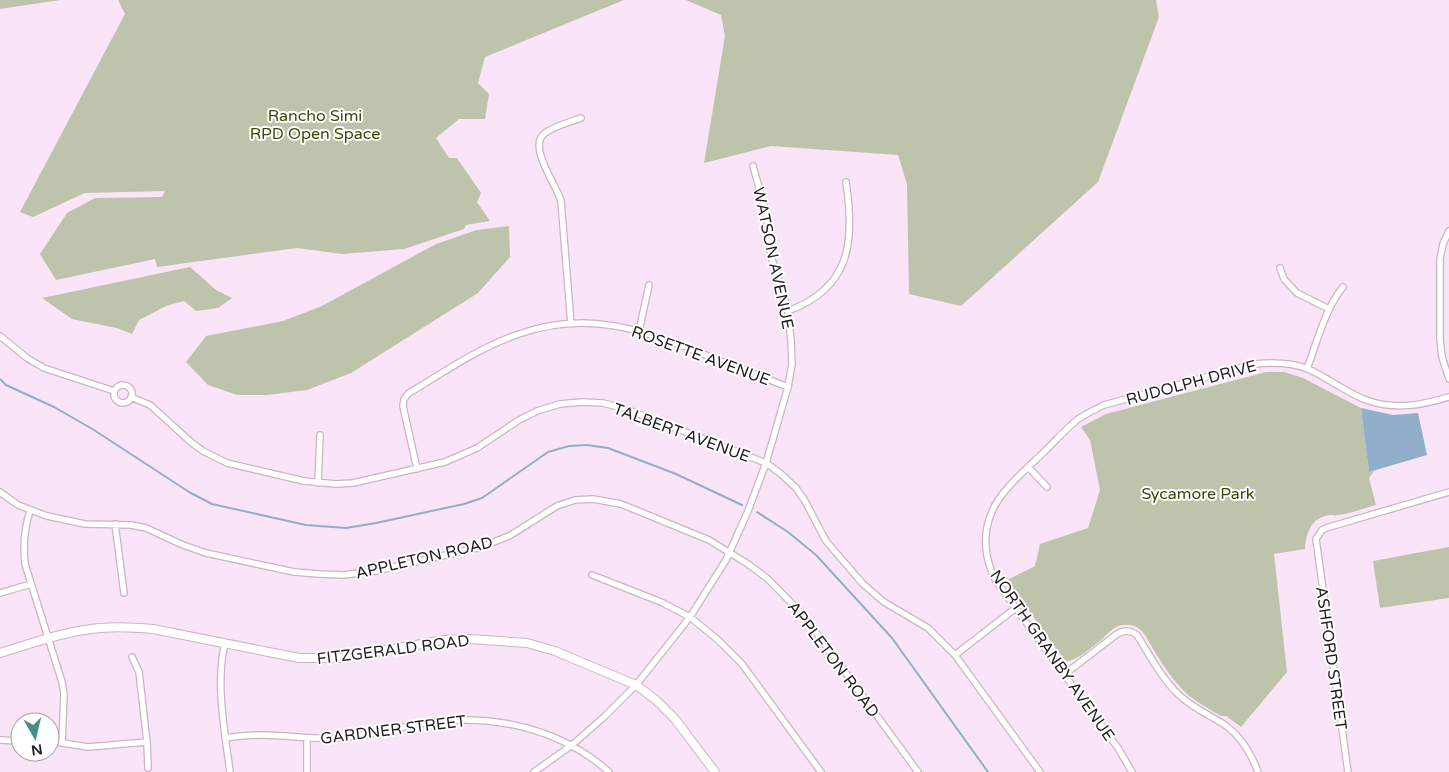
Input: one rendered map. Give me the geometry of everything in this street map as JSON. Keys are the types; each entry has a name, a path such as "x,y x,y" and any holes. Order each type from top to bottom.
{"main road":[{"name":"FITZGERALD ROAD","path":"0,653 49,638 91,629 132,627 153,628 299,658 323,659 363,656 444,640 496,640 528,643 555,651 636,685 656,700 675,719 715,772"}],"street":[{"path":"570,324 561,201 540,156 538,144 540,138 546,132 581,118"},
{"name":"WATSON AVENUE","path":"534,772 572,745 604,717 636,685 690,617 730,552 766,464 788,387 792,364 788,311 771,256 766,212 753,166"},
{"path":"788,311 820,295 835,279 844,263 849,236 846,182"},
{"path":"1449,230 1443,244 1440,259 1440,338 1442,357 1449,379"},
{"path":"1280,268 1284,279 1297,294 1329,309"},
{"path":"639,331 650,285"},
{"path":"1307,369 1329,309 1343,286"},
{"name":"ROSETTE AVENUE","path":"417,469 403,406 404,399 409,393 503,340 535,329 570,324 602,324 639,331 788,387"},
{"path":"0,336 27,358 44,368 114,391"},
{"name":"RUDOLPH DRIVE","path":"1035,462 1077,420 1088,412 1104,405 1254,364 1280,363 1307,369 1358,397 1383,405 1415,406 1449,397"},
{"path":"120,386 125,386 130,389 131,397 127,402 121,403 115,398 114,391 120,386"},
{"name":"TALBERT AVENUE","path":"131,397 150,405 192,443 216,458 240,467 318,484 353,482 445,462 465,455 536,411 560,404 582,402 604,403 626,409 766,464 781,474 796,488 826,541 863,584 884,602 928,628 955,655 1040,772"},
{"path":"318,484 320,435"},
{"name":"NORTH GRANBY AVENUE","path":"1035,462 997,502 989,519 985,540 990,568 996,580 1118,748 1132,772"},
{"path":"1029,468 1048,487"},
{"name":"APPLETON ROAD","path":"0,492 30,511 84,524 131,525 146,528 206,553 294,572 343,575 376,571 481,547 509,536 557,506 575,500 593,499 622,504 693,533 730,552 768,579 805,617 918,772"},
{"name":"ASHFORD STREET","path":"1348,772 1316,544 1318,534 1326,528 1449,492"},
{"path":"30,511 23,546 24,564 60,674 64,694 62,743 88,747 147,742"},
{"path":"115,524 124,592"},
{"path":"592,575 661,602 690,617 717,638 742,664 821,772"},
{"path":"0,593 31,584"},
{"path":"955,655 1017,607"},
{"path":"1065,674 1117,634 1127,631 1137,636 1180,696 1224,725 1239,738 1250,754 1258,772"},
{"path":"225,644 220,675 230,772"},
{"path":"132,657 139,672 148,768"},
{"name":"GARDNER STREET","path":"225,738 263,735 307,739 354,737 430,722 470,720 498,722 524,727 572,745 608,772"},
{"path":"307,739 307,772"}],"green space":[{"path":"0,0 60,0 0,9"},
{"name":"Rancho Simi RPD Open Space","path":"118,0 624,0 485,57 478,83 489,94 485,119 459,119 436,138 449,158 457,158 481,193 477,202 490,221 466,225 464,229 404,249 342,254 297,248 157,267 155,259 56,280 40,254 67,213 95,198 162,197 165,191 85,193 33,217 20,212 125,14"},
{"path":"686,0 1156,0 1159,17 1098,182 961,306 909,294 907,184 898,155 771,146 704,163 725,36 721,15"},
{"path":"509,226 510,257 478,293 351,373 307,390 267,395 237,395 208,385 186,362 206,336 283,321 322,306 436,244 477,230"},
{"path":"190,267 216,290 232,298 218,308 196,311 184,301 166,306 139,320 132,334 117,328 72,319 42,298"},
{"name":"Sycamore Park","path":"1266,372 1284,372 1303,378 1361,408 1369,472 1374,471 1369,478 1376,505 1347,513 1324,516 1314,522 1308,532 1305,549 1274,554 1287,672 1241,727 1226,716 1221,716 1188,695 1158,658 1145,635 1135,626 1120,625 1083,654 1065,661 1007,580 1035,566 1040,544 1088,528 1100,490 1090,440 1081,427 1106,414"},
{"path":"1449,547 1449,598 1380,608 1373,561"}],"water":[{"path":"1361,408 1393,415 1418,413 1427,455 1369,472"}],"waterway":[{"path":"0,379 6,385 54,407 94,430 189,492 212,504 306,525 346,528 464,504 482,498 548,452 569,446 587,445 608,448 676,474 742,505"},
{"path":"757,512 788,532 816,555 892,638 988,772"}]}
